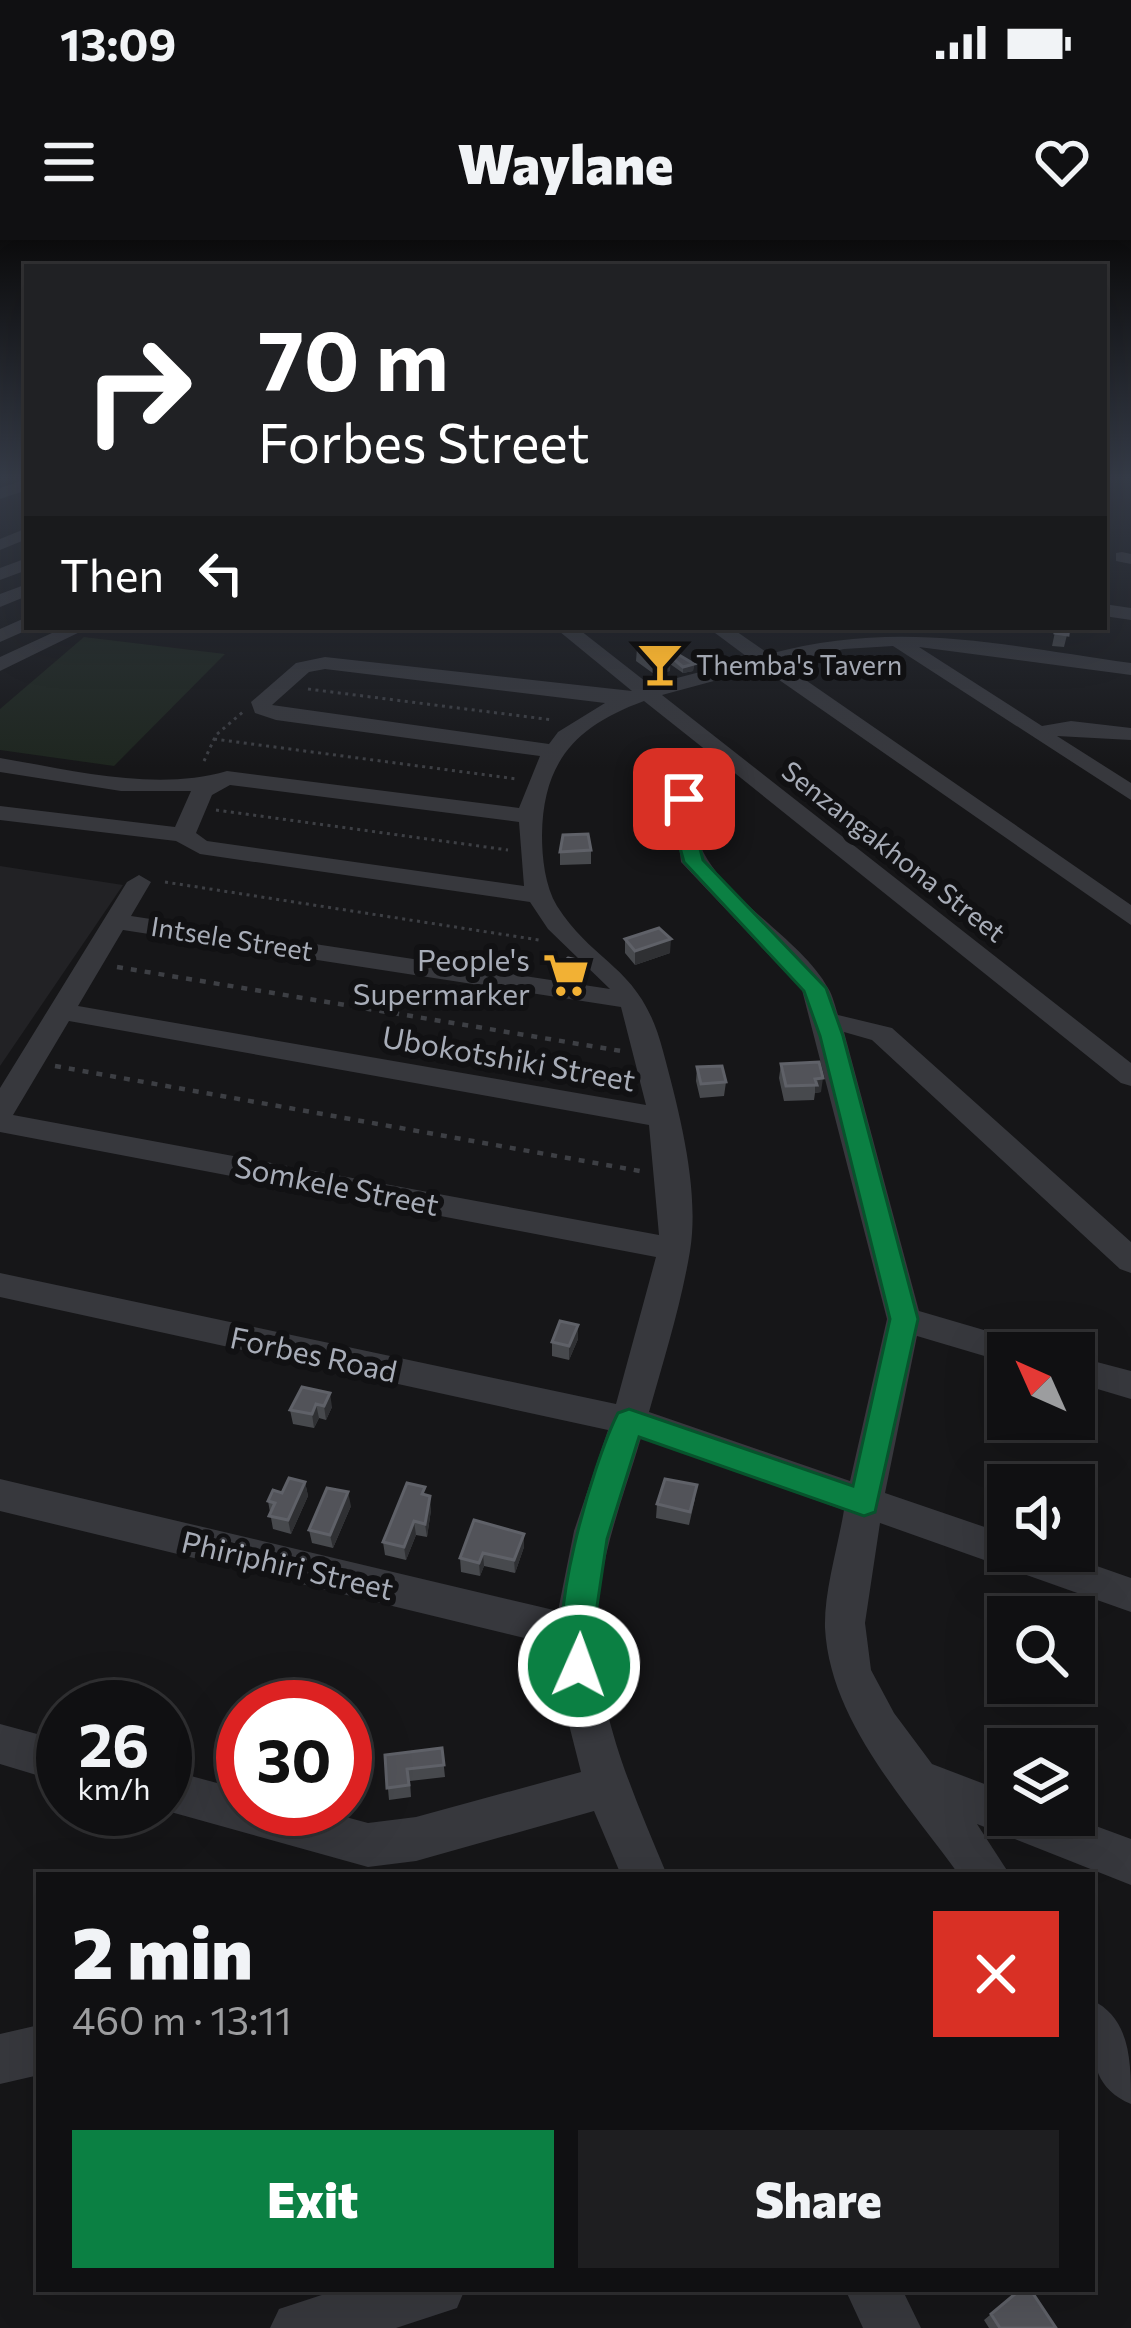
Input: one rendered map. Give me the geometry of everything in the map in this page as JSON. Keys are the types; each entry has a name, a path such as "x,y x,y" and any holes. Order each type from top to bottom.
{"street":[{"path":"0,665 74,630"},
{"name":"Senzangakhona Street","path":"567,630 635,695 719,751 1131,1077"},
{"path":"721,630 1131,917"},
{"path":"894,640 1131,793"},
{"path":"643,1872 603,1787 581,1700 576,1633 592,1539 629,1421 677,1222 650,1055 632,1001 539,896 527,816 535,781 554,752 582,724 635,695 848,642 894,640 1131,669"},
{"path":"554,752 268,710 280,685 304,667 325,662 635,695"},
{"path":"1038,733 1071,727 1131,734"},
{"path":"719,751 690,783 684,799 685,830 694,862 710,884 804,973 826,1022 904,1319 864,1503 844,1623 851,1673 879,1727 985,1872"},
{"path":"1089,766 1131,772"},
{"path":"5,768 121,784 209,784 239,777 527,816"},
{"path":"5,768 50,818"},
{"path":"184,836 209,784"},
{"path":"0,813 184,836 200,847 539,896"},
{"path":"0,1112 139,882"},
{"name":"Intsele Street","path":"116,921 632,1001"},
{"name":"Ubokotshiki Street","path":"64,1012 659,1117"},
{"path":"826,1022 882,1034 1131,1261"},
{"name":"Somkele Street","path":"0,1122 674,1249"},
{"name":"Forbes Road","path":"0,1286 629,1421 1131,1595"},
{"path":"904,1319 987,1343"},
{"path":"1095,1375 1131,1385"},
{"name":"Phiriphiri Street","path":"0,1495 576,1633"},
{"path":"0,1744 36,1754"},
{"path":"921,1781 987,1807"},
{"path":"192,1797 368,1845 395,1844 603,1787"},
{"path":"1063,1836 1131,1862"},
{"path":"1095,2028 1131,2080"},
{"path":"0,2059 36,2051"},
{"path":"298,2328 427,2292"},
{"path":"874,2292 893,2328"}],"path":[{"path":"280,685 582,724"},
{"path":"209,784 203,763 214,740 236,713 268,710"},
{"path":"214,740 535,781"},
{"path":"194,807 531,853"},
{"path":"139,882 142,878 580,944"},
{"path":"92,963 650,1055"},
{"path":"32,1061 669,1176"}],"shaded area":[{"path":"84,637 225,654 114,766 0,750 0,709"},
{"path":"0,866 123,885 0,1066"}],"building":[{"path":"652,645 671,651 665,654 671,658 654,662 637,648"},
{"path":"679,655 694,664 683,667 671,657"},
{"path":"588,834 591,850 560,852 563,835"},
{"path":"659,928 671,939 635,951 625,939"},
{"path":"568,958 582,961 564,977 552,971"},
{"path":"819,1062 823,1078 815,1079 817,1085 786,1086 781,1064"},
{"path":"722,1066 726,1082 701,1084 697,1067"},
{"path":"560,1321 578,1325 569,1346 552,1342"},
{"path":"302,1387 330,1393 324,1406 316,1404 312,1414 290,1410"},
{"path":"289,1478 305,1482 288,1520 269,1516 275,1503 268,1501 273,1490 282,1493"},
{"path":"665,1479 697,1485 690,1512 657,1504"},
{"path":"407,1483 425,1487 422,1494 430,1496 425,1524 414,1521 404,1547 383,1542"},
{"path":"327,1488 348,1492 330,1535 309,1530"},
{"path":"474,1520 524,1534 514,1560 483,1553 479,1563 460,1558"},
{"path":"442,1748 444,1765 407,1769 409,1785 387,1788 385,1755"},
{"path":"1017,2292 1032,2292 1056,2328 1000,2328 991,2314"}],"place":[{"name":"Themba's Tavern","path":"660,664"},
{"name":"People's Supermarker","path":"566,975"}],"route":[{"path":"579,1666 576,1633 592,1539 629,1421 864,1503 904,1319 832,1036 814,988 694,862 685,830 684,799"}]}
